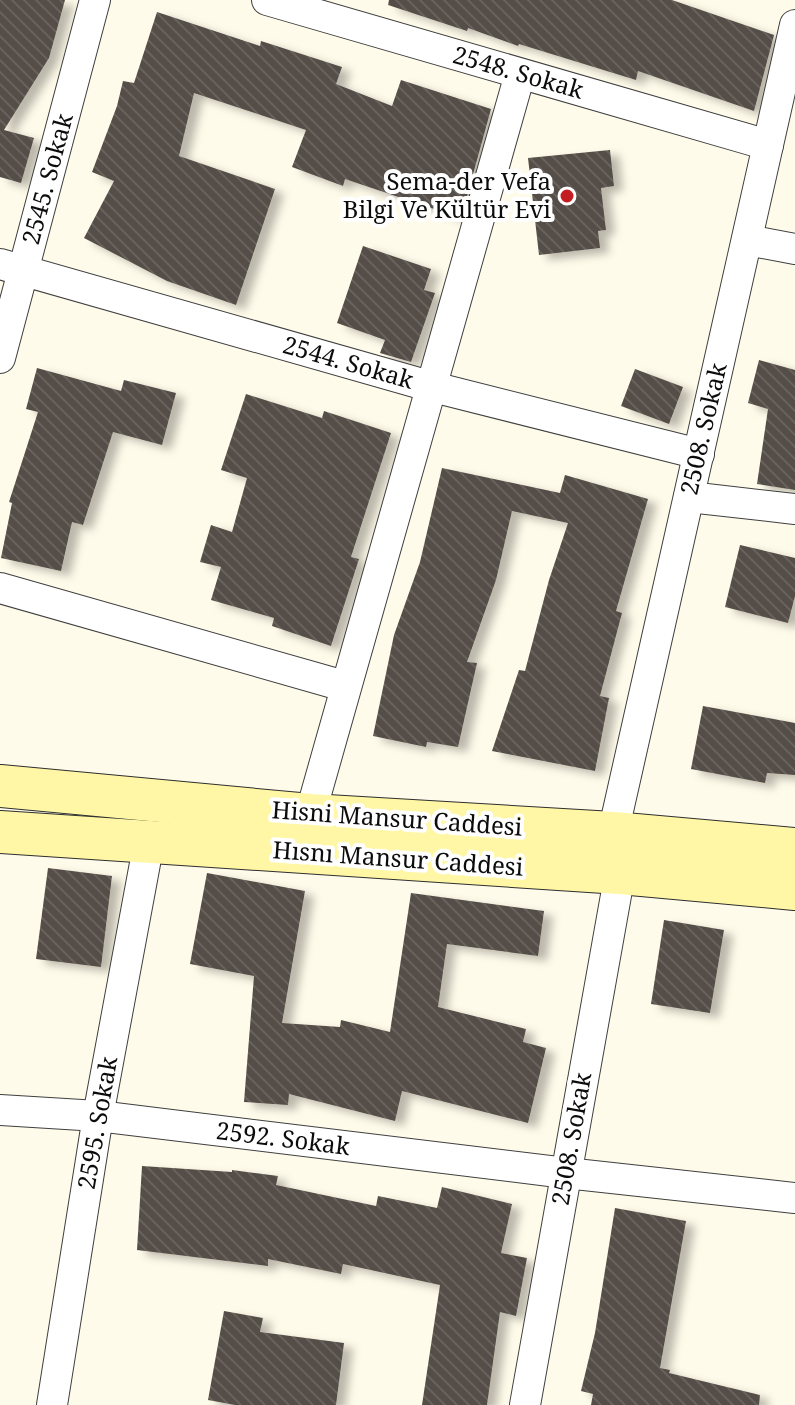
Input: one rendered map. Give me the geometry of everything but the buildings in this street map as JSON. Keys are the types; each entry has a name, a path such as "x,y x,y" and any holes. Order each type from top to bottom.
{"main road":[{"name":"Hisni Mansur Caddesi","path":"0,786 310,815 617,853 795,849"},
{"name":"Hısnı Mansur Caddesi","path":"0,832 149,842 617,853 795,889"}],"street":[{"name":"2545. Sokak","path":"0,358 12,267 95,0"},
{"name":"2548. Sokak","path":"267,0 768,145"},
{"name":"2508. Sokak","path":"525,1405 617,853 689,497 795,25"},
{"path":"310,815 429,386 520,74"},
{"path":"747,240 795,249"},
{"name":"2544. Sokak","path":"12,267 429,386 699,454"},
{"path":"689,497 795,509"},
{"path":"0,588 344,686"},
{"name":"2595. Sokak","path":"52,1405 98,1116 149,842"},
{"name":"2592. Sokak","path":"0,1110 98,1116 795,1198"}],"place":[{"name":"Sema-der Vefa Bilgi Ve Kültür Evi","path":"567,196"}]}
